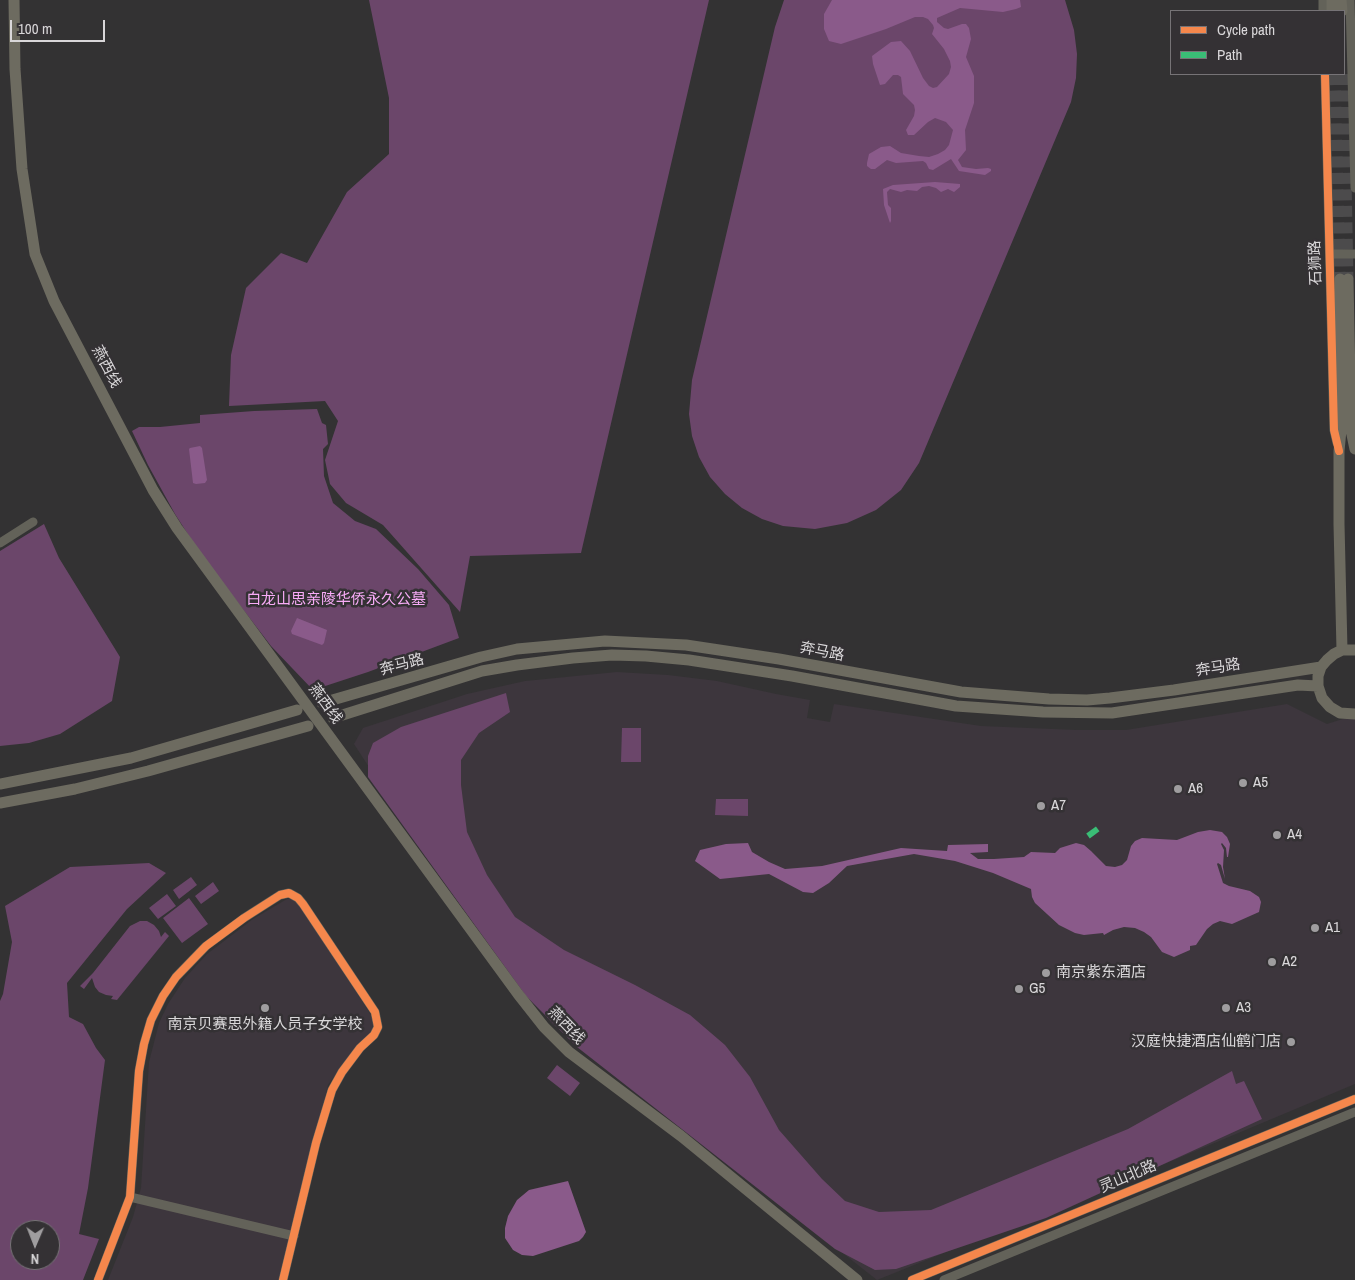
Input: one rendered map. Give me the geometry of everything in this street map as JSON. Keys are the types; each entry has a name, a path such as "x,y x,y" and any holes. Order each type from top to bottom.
{"main road":[{"name":"燕西线","path":"14,0 15,69 22,169 35,254 59,310 153,490 177,528 544,1027 569,1052 681,1136 857,1280"},
{"name":"石狮路","path":"1342,650 1339,451 1342,430 1344,279 1351,430 1355,449"},
{"name":"奔马路","path":"322,703 517,649 605,641 686,645 779,659 961,692 1049,699 1110,698 1321,668"},
{"path":"1355,650 1342,650 1334,654 1321,668 1318,676 1318,686 1322,698 1330,707 1340,712 1355,714"},
{"name":"奔马路","path":"333,718 482,671 536,662 612,655 689,660 792,676 956,706 1042,712 1112,713 1298,685 1318,686"},
{"path":"0,784 131,758 296,710"},
{"path":"0,803 148,772 308,726"}],"street":[{"path":"1350,0 1348,71 1355,188"},
{"name":"石狮路","path":"1325,75 1334,430 1339,451"},
{"path":"1330,254 1355,254"},
{"path":"0,543 33,522"},
{"path":"98,1280 130,1197 139,1071 151,1020 163,996 176,977 206,946 280,895 289,893 298,898 303,904 375,1012 378,1027 374,1035 347,1064 332,1090 316,1143 283,1280"},
{"name":"灵山北路","path":"912,1280 1355,1099"},
{"name":"灵山北路","path":"944,1280 1355,1112"},
{"path":"130,1197 294,1236"}],"shaded area":[{"path":"832,0 1020,0 1021,7 1003,12 960,8 937,18 937,22 948,29 966,24 969,28 971,39 966,57 974,76 974,103 965,130 966,150 958,160 962,167 988,168 991,171 985,175 959,171 951,159 933,170 929,169 923,161 896,163 887,160 875,169 867,166 869,154 881,147 890,146 901,153 919,156 929,157 938,154 949,145 953,130 946,122 935,118 914,135 908,135 906,130 914,116 914,105 903,94 901,77 898,75 893,75 885,84 880,85 872,56 891,42 901,41 910,51 923,78 933,88 937,87 949,74 950,61 944,49 932,34 933,25 928,19 923,17 915,17 841,44 829,41 824,29 824,14"},
{"path":"935,182 960,184 960,187 954,192 948,189 941,192 929,186 922,187 917,191 907,190 901,192 890,189 887,192 888,205 891,208 890,223 884,205 883,189 893,185"},
{"path":"200,446 202,448 207,480 205,483 196,484 193,483 189,449"},
{"path":"297,618 327,630 322,645 292,634 291,631"},
{"path":"617,672 668,675 717,681 810,700 807,718 830,722 834,704 981,726 1077,730 1126,730 1287,704 1327,724 1355,715 1355,1084 1174,1160 877,1280 552,1024 428,858 354,744 363,728 467,694 525,681"},
{"path":"1210,830 1222,832 1230,844 1227,857 1226,848 1221,844 1224,850 1223,867 1225,879 1221,865 1217,864 1223,883 1250,891 1259,897 1261,902 1259,912 1232,924 1220,921 1213,924 1207,929 1196,945 1190,946 1190,950 1174,957 1162,952 1151,937 1135,928 1124,927 1104,935 1103,933 1084,935 1075,933 1059,925 1035,903 1031,889 993,873 955,861 914,854 847,866 829,883 813,893 803,892 769,874 720,879 695,861 700,850 726,844 748,843 752,852 785,869 822,866 901,848 947,851 948,845 988,844 988,852 970,853 978,859 994,859 1024,857 1031,852 1055,853 1060,848 1076,843 1084,845 1106,866 1115,867 1122,865 1127,860 1131,846 1135,841 1142,838 1177,840 1198,832"},
{"path":"291,898 296,900 375,1021 373,1033 338,1071 328,1085 282,1280 108,1280 133,1217 141,1188 149,1062 159,1023 168,1004 185,978 207,954 253,919"},
{"path":"568,1181 586,1232 583,1237 579,1241 533,1256 522,1255 513,1250 505,1238 505,1228 508,1216 517,1200 529,1190"}],"green space":[{"path":"369,0 709,0 581,553 470,556 460,612 383,525 346,503 330,484 325,460 338,421 325,401 229,406 231,355 246,288 281,253 307,263 347,192 389,154 389,98"},
{"path":"784,0 1065,0 1074,30 1077,54 1076,78 1071,102 919,463 901,490 876,510 847,523 815,529 783,526 762,519 742,508 725,494 710,477 699,457 692,436 689,414 692,380 775,27"},
{"name":"白龙山思亲陵华侨永久公墓","path":"317,409 322,423 326,425 328,444 323,449 324,476 333,503 355,521 376,529 418,569 449,605 459,638 313,690 271,646 200,553 175,514 132,431 139,427 200,423 200,415"},
{"path":"44,524 59,558 120,657 112,701 60,734 29,743 0,746 0,551"},
{"path":"506,693 510,712 479,733 461,760 461,785 467,832 487,875 515,917 564,950 690,1015 725,1045 750,1077 779,1130 822,1179 845,1201 879,1212 931,1210 1128,1129 1232,1071 1236,1084 1244,1081 1262,1119 1046,1218 896,1269 875,1270 835,1249 577,1047 526,996 368,777 368,756 373,743 401,727"},
{"path":"622,728 641,728 641,762 621,762"},
{"path":"716,799 748,799 748,816 715,815"},
{"path":"149,863 166,873 127,909 67,983 69,1017 83,1024 105,1060 88,1188 79,1234 99,1239 83,1280 0,1280 0,1001 3,994 12,942 5,906 70,867"},
{"path":"191,877 197,885 179,899 173,890"},
{"path":"213,882 219,891 201,904 195,896"},
{"path":"167,894 176,906 158,919 149,908"},
{"path":"189,898 208,924 182,943 163,918"},
{"path":"140,921 147,921 154,925 161,937 165,932 169,936 117,1000 111,999 113,996 99,992 92,978 84,989 80,986 93,973 130,926"},
{"path":"557,1065 580,1083 570,1096 547,1078"}],"tunnel":[{"path":"1335,75 1340,279"},
{"path":"1344,75 1348,279"}],"marked path":[{"path":"1088,836 1099,828"}],"cycle path":[{"path":"1325,75 1334,430 1339,451"},
{"path":"98,1280 130,1197 139,1071 151,1020 163,996 176,977 206,946 280,895 289,893 298,898 303,904 375,1012 378,1027 374,1035 360,1048 342,1072 332,1090 316,1143 283,1280"},
{"path":"912,1280 1355,1099"}],"place":[{"name":"A5","path":"1243,783"},
{"name":"A6","path":"1178,789"},
{"name":"A7","path":"1041,806"},
{"name":"A4","path":"1277,835"},
{"name":"A1","path":"1315,928"},
{"name":"A2","path":"1272,962"},
{"name":"南京紫东酒店","path":"1046,973"},
{"name":"G5","path":"1019,989"},
{"name":"南京贝赛思外籍人员子女学校","path":"265,1008"},
{"name":"A3","path":"1226,1008"},
{"name":"汉庭快捷酒店仙鹤门店","path":"1291,1042"}]}
